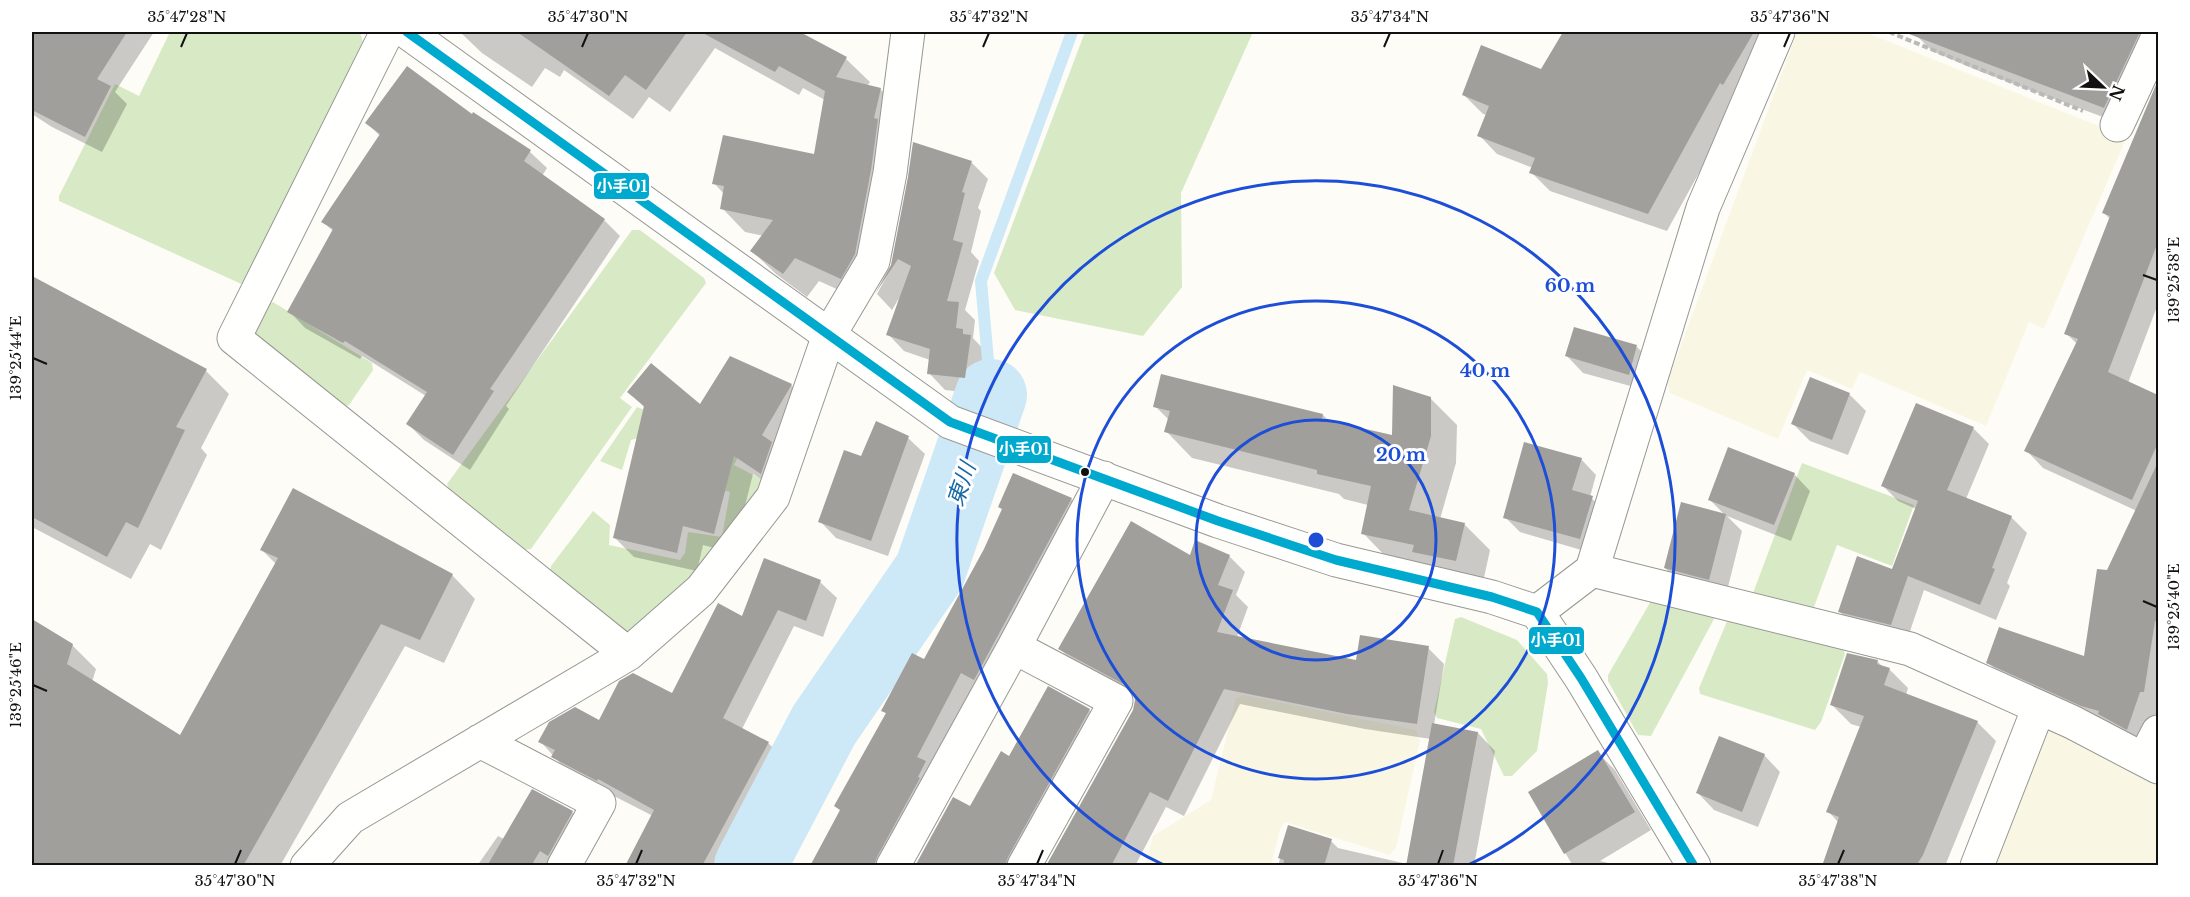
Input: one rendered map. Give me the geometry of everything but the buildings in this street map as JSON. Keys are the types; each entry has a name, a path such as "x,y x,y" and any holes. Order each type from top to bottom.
{"street":[{"path":"387,32 234,338 628,654"},
{"path":"407,32 950,422 1218,521 1336,560 1472,592 1537,612 1581,678 1694,866"},
{"path":"308,866 350,818 628,654 701,590 773,497 829,335 873,261 890,173 908,32"},
{"path":"1537,612 1592,570 1703,208 1778,32"},
{"path":"2117,125 2158,37"},
{"path":"893,866 1104,478"},
{"path":"1592,570 1910,649 2039,707 2154,753"},
{"path":"1014,647 1116,700 1024,866"},
{"path":"1977,866 2039,707"},
{"path":"480,741 599,803 564,866"}],"path":[{"path":"1889,32 2117,125"}],"shaded area":[{"path":"1797,32 1865,32 2116,133 2125,141 2044,329 2029,322 1986,426 1860,372 1852,389 1807,370 1778,439 1670,393 1667,383"},
{"path":"1243,695 1416,730 1420,741 1396,848 1390,855 1285,822 1280,829 1271,865 1145,865 1153,836 1211,800 1236,698"},
{"path":"2044,721 2158,775 2158,865 1989,866"}],"green space":[{"path":"170,32 360,32 364,46 248,287 59,201 59,196 115,84 139,96"},
{"path":"1085,32 1253,32 1181,193 1182,287 1143,336 1015,310 994,273"},
{"path":"632,230 640,230 704,278 706,283 620,398 632,407 531,549 522,550 450,491 447,484"},
{"path":"273,302 372,363 373,370 349,405 341,408 252,333 268,305"},
{"path":"637,407 743,447 734,465 765,481 697,581 632,635 624,635 550,573 551,566 593,511 610,525 609,545 680,560 685,553 688,532 722,537 730,492 699,483 638,438 631,440 622,470 600,461"},
{"path":"1802,463 1914,505 1892,566 1837,545 1811,615 1753,593"},
{"path":"1651,601 1711,611 1714,619 1651,736 1638,735 1608,681 1608,675"},
{"path":"1461,617 1517,640 1547,674 1548,683 1537,751 1512,776 1504,776 1481,729 1437,718 1434,712 1455,619"},
{"path":"1728,619 1843,649 1845,654 1821,722 1815,730 1700,694 1699,688"}],"waterway":[{"name":"東川","path":"991,395 981,281 1072,32"},
{"name":"東川","path":"750,866 824,725 930,571 991,395"}],"transit line":[{"name":"小手01","path":"407,32 950,422 1218,521 1336,560 1492,597 1537,612 1581,678 1694,866"}]}
